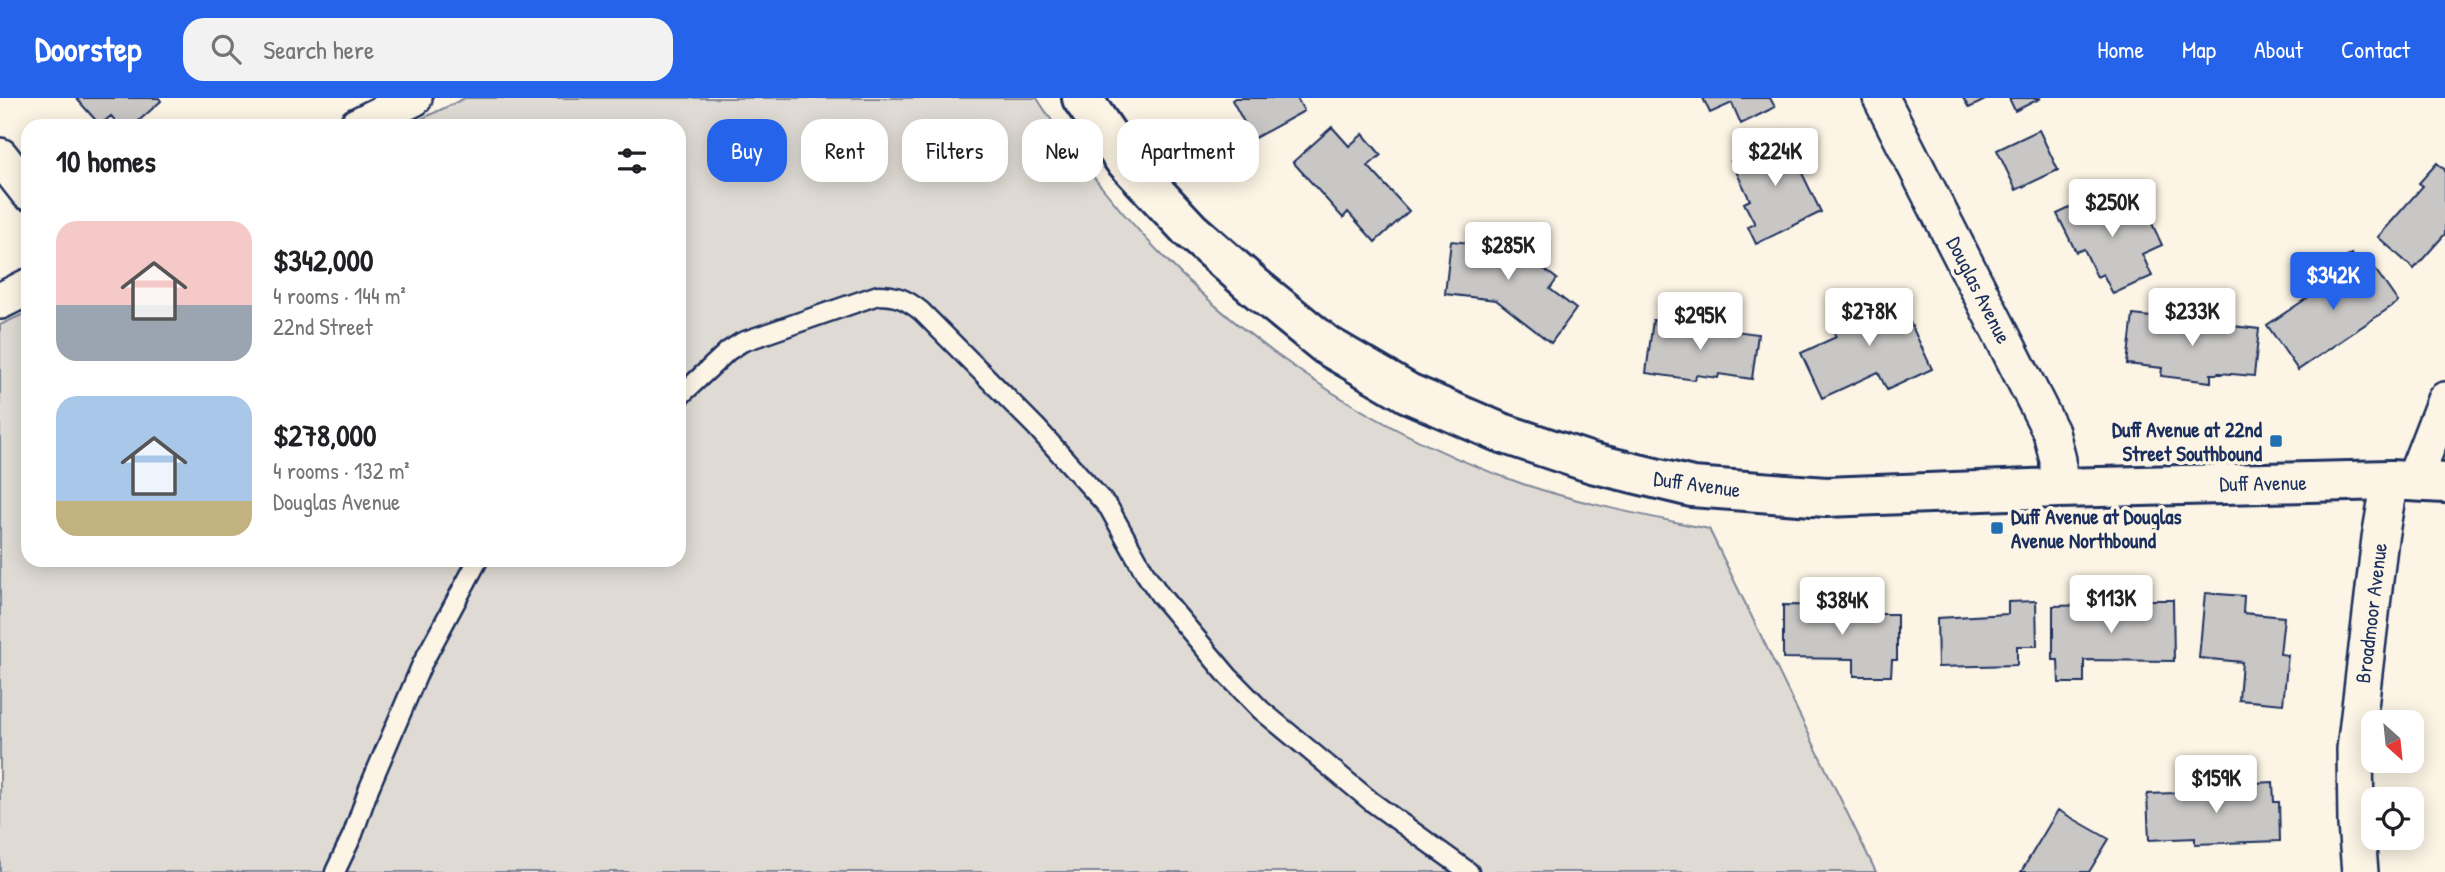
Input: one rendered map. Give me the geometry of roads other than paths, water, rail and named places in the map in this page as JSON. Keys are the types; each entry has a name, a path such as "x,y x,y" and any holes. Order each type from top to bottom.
{"main road":[{"name":"Duff Avenue","path":"1082,98 1123,158 1190,230 1316,337 1408,393 1499,432 1592,463 1692,487 1826,497 2058,488 2416,481"}],"street":[{"path":"371,119 414,98"},
{"name":"Douglas Avenue","path":"1881,98 2051,432 2058,460 2058,488"},
{"path":"0,156 21,183"},
{"path":"0,301 21,290"},
{"name":"Broadmoor Avenue","path":"2360,872 2355,749 2380,538 2416,481 2445,400"}],"lane":[{"path":"686,390 728,351 742,342 877,295 893,295 907,299 1036,427 1109,508 1160,595 1228,676 1261,710 1372,802 1469,872"},
{"path":"335,872 422,664 474,567"}],"place":[{"name":"Duff Avenue at 22nd Street Southbound","path":"2276,441"},
{"name":"Duff Avenue at Douglas Avenue Northbound","path":"1997,528"}]}
